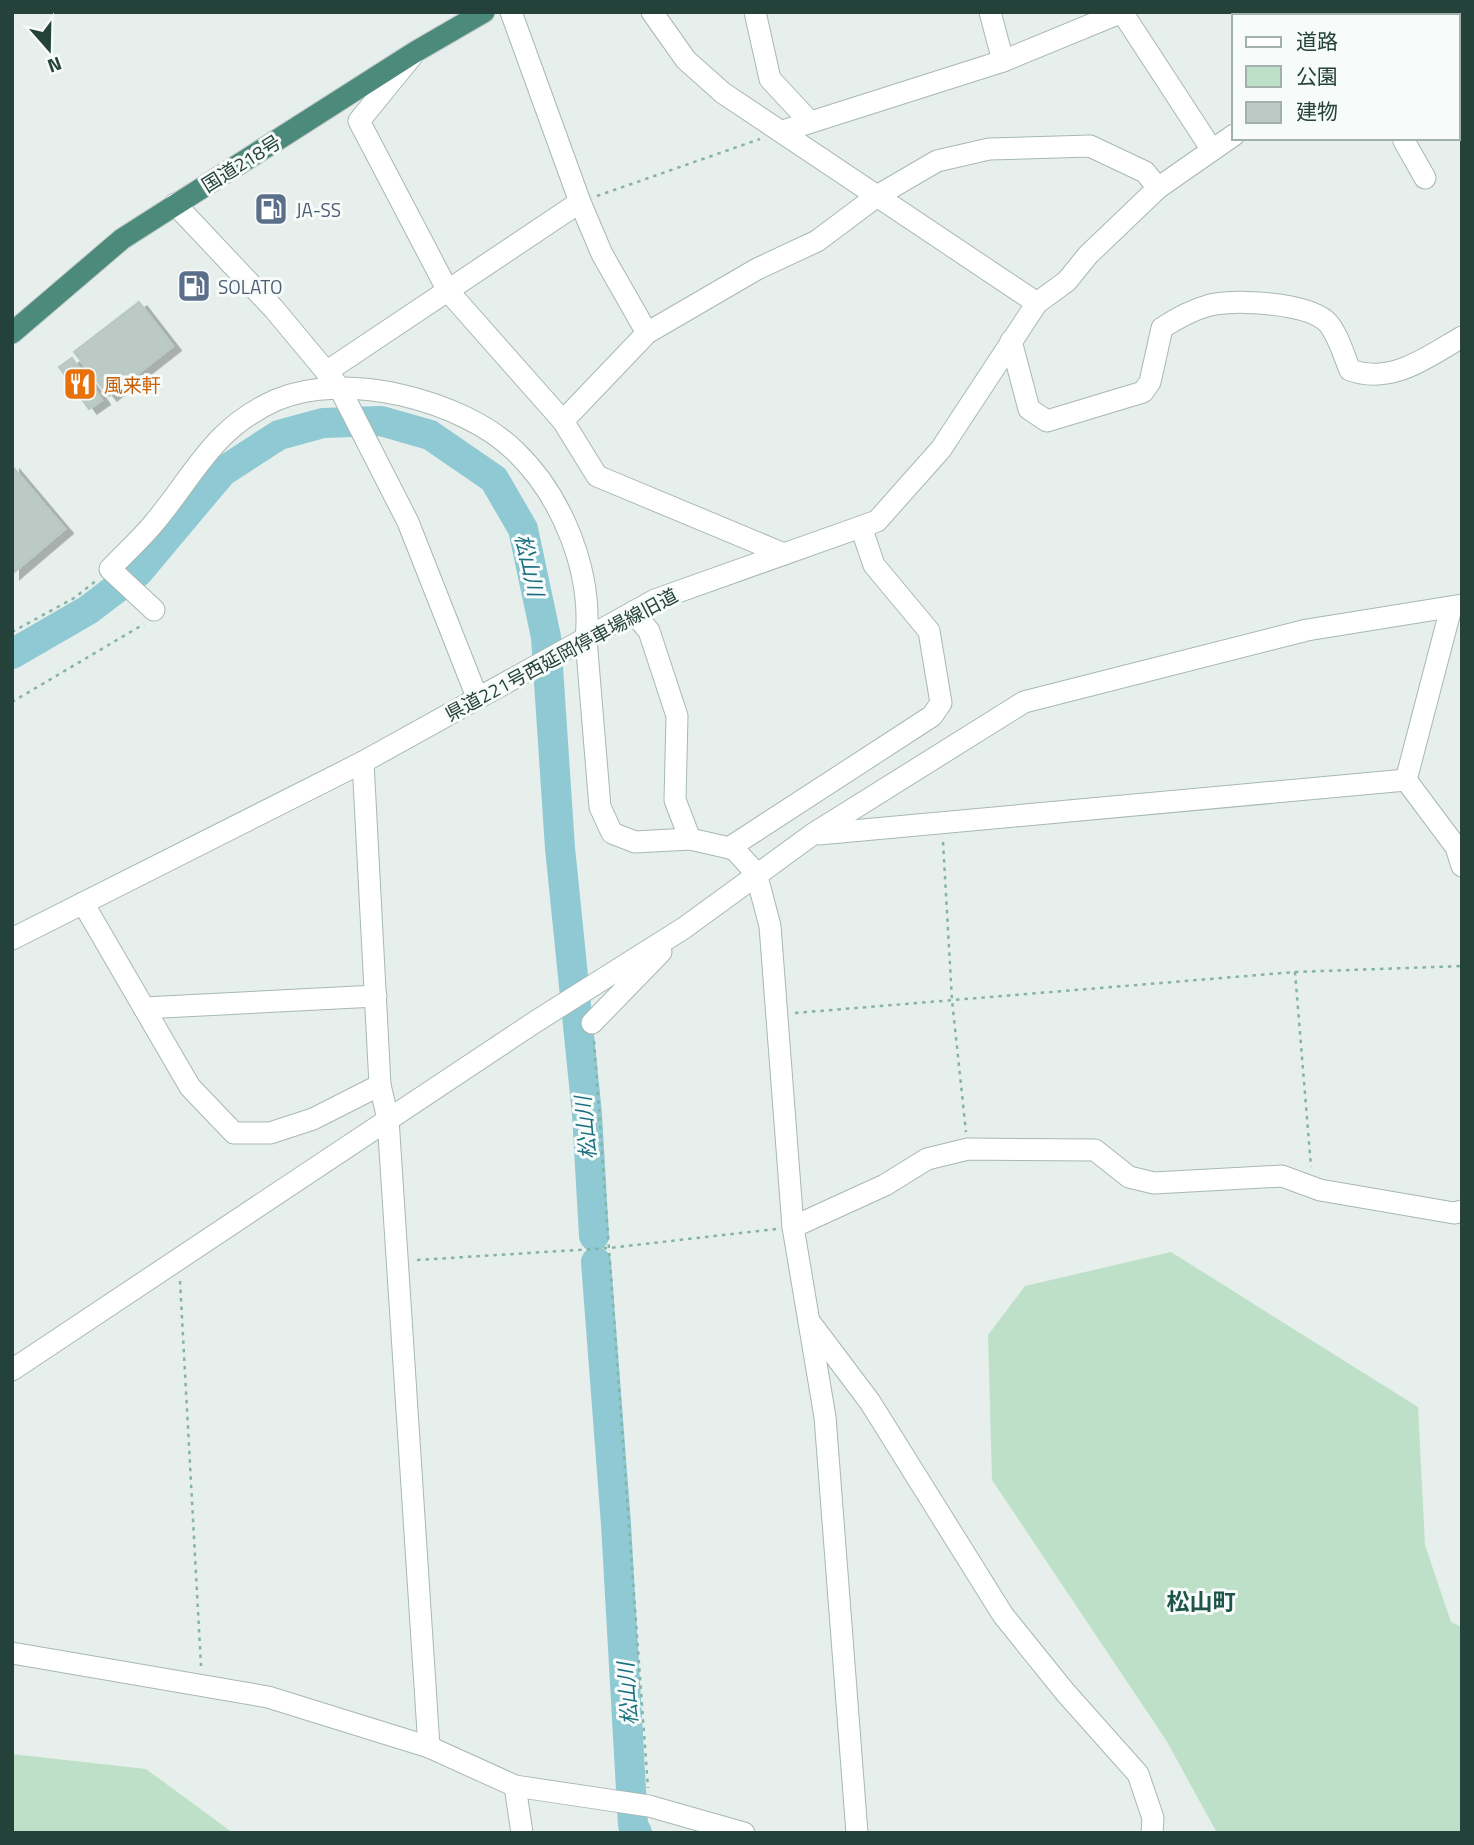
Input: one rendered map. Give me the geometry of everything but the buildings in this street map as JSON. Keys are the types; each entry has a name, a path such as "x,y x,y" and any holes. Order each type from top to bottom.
{"highway":[{"name":"国道218号","path":"12,333 122,239 415,52 484,12"}],"street":[{"path":"511,12 580,202 602,254 647,333"},
{"path":"652,12 687,60 723,93 1037,303"},
{"path":"755,12 770,79 810,122"},
{"path":"990,12 1003,61"},
{"path":"783,131 1003,61 1122,12 1212,150"},
{"path":"415,52 359,121 448,291 563,421 597,476 784,554"},
{"name":"県道221号西延岡停車場線旧道","path":"12,939 363,762 515,675 655,600 729,571 877,521 940,449 1037,303 1067,281 1088,254 1158,188 1232,136"},
{"path":"1405,140 1425,178"},
{"path":"563,421 647,333 757,268 817,241 877,196 937,161 989,149 1033,145 1090,146 1145,172 1158,188"},
{"path":"155,610 111,569 155,522 190,471 234,424 278,399 335,382 448,291 580,202"},
{"path":"175,204 274,309 335,382 408,523 477,697"},
{"path":"1011,341 1029,410 1047,421 1130,399 1143,392 1150,382 1162,328 1183,314 1213,304 1277,305 1315,314 1329,323 1350,370 1363,374 1395,372 1418,364 1462,337"},
{"path":"335,382 403,394 468,418 515,450 550,496 575,546 589,613 586,639 600,807 612,834 635,842 690,839 734,849 756,873 770,926 793,1227 825,1417 857,1833"},
{"path":"729,848 932,716 941,704 929,632 874,565 861,527"},
{"path":"12,1370 387,1119 607,975 684,928 813,834 1024,702 1307,629 1456,606 1406,780"},
{"path":"633,612 649,631 677,716 675,800 690,839"},
{"path":"363,762 380,1085 387,1119 429,1746"},
{"path":"813,834 1406,780"},
{"path":"1406,780 1457,847 1462,866"},
{"path":"83,903 190,1087 234,1133 270,1133 313,1119 380,1085"},
{"path":"592,1023 684,928"},
{"path":"144,1008 376,996"},
{"path":"793,1227 886,1185 927,1159 968,1149 1095,1150 1129,1177 1154,1183 1282,1175 1313,1187 1378,1202 1454,1213 1462,1211"},
{"path":"809,1322 870,1402 1003,1615 1065,1692 1138,1774 1153,1818 1152,1833"},
{"path":"12,1653 268,1697 429,1746 515,1786 649,1806 744,1833"},
{"path":"515,1786 522,1833"}],"path":[{"path":"580,202 783,131"},
{"path":"12,632 74,598 111,569"},
{"path":"12,702 145,624 155,610"},
{"path":"942,821 952,1000 968,1149"},
{"path":"776,1014 1294,972 1462,966"},
{"path":"1294,972 1313,1187"},
{"path":"592,1023 649,1806"},
{"path":"395,1262 608,1248 793,1227"},
{"path":"179,1258 202,1686"}],"green space":[{"path":"1171,1252 1418,1407 1425,1545 1451,1622 1462,1627 1462,1833 1217,1833 1166,1740 992,1480 988,1335 1025,1286"},
{"path":"12,1754 146,1769 233,1833 12,1833"}],"waterway":[{"name":"松山川","path":"12,654 88,610 138,572 222,472 279,435 323,423 381,421 430,435 494,479 523,529 546,637 560,848 587,1114 594,1236"},
{"name":"松山川","path":"596,1262 616,1524 633,1825 637,1833"}],"place":[{"name":"JA-SS","path":"271,209"},
{"name":"SOLATO","path":"194,286"},
{"name":"風来軒","path":"80,384"}],"district":[{"name":"松山町","path":"1201,1601"}]}
